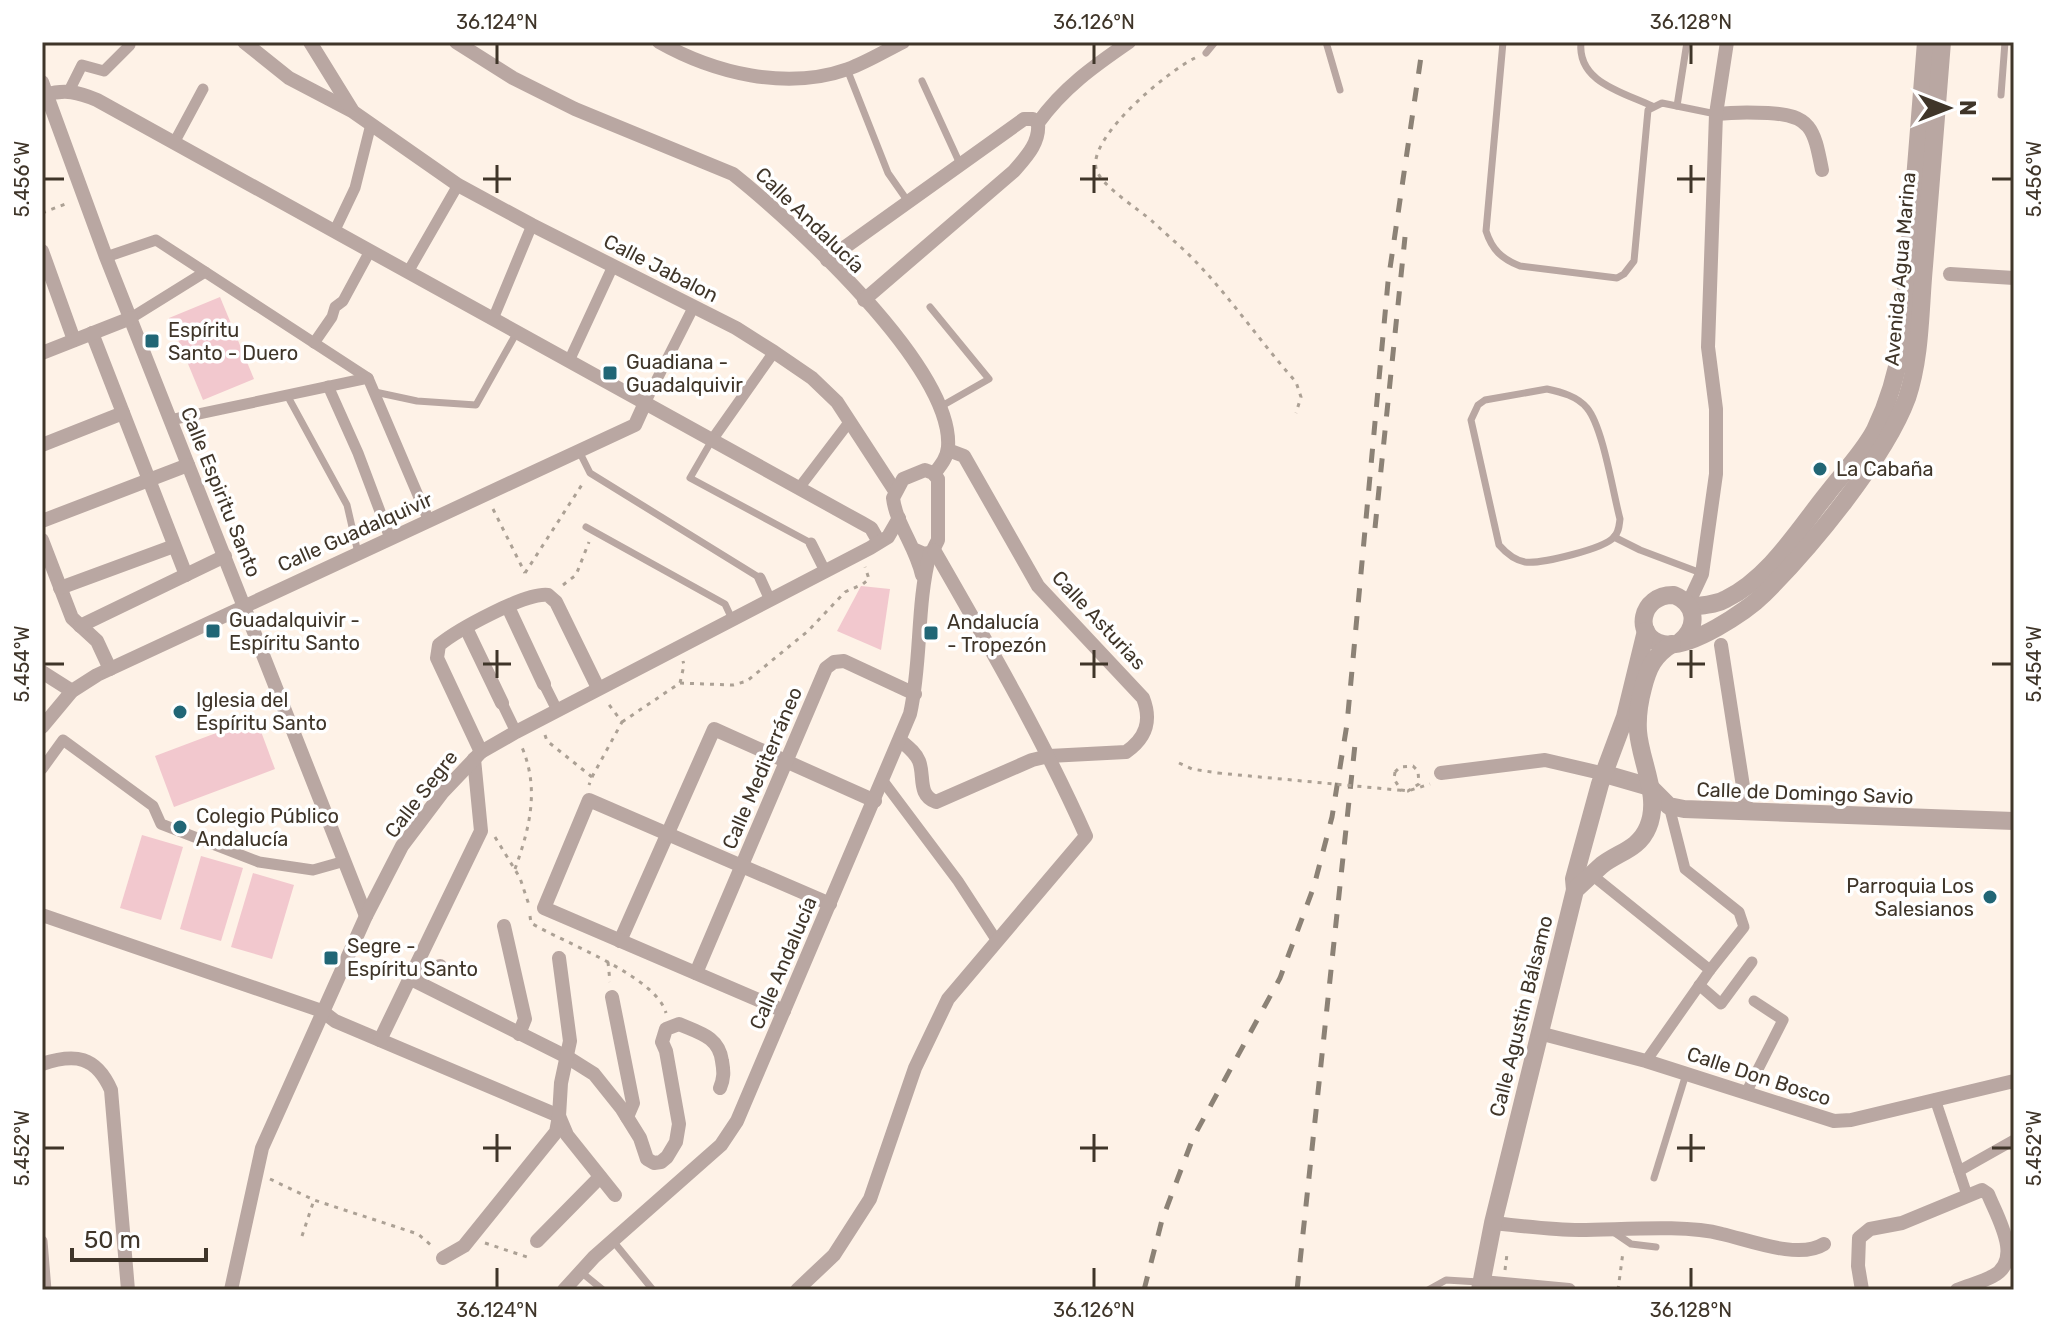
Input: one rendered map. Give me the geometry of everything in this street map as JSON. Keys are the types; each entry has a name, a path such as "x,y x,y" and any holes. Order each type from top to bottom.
{"street":[{"path":"310,42 352,111"},
{"name":"Calle Andalucía","path":"456,42 513,78 575,109 733,174 827,260 919,366 939,407 948,438 948,450"},
{"path":"659,42 705,62 750,76 781,79 847,69 903,42"},
{"path":"864,300 1014,171 1032,148 1039,133 1038,123 1052,105 1084,72 1129,42"},
{"path":"1689,605 1702,574 1716,474 1716,409 1708,347 1716,114 1727,42"},
{"name":"Avenida Agua Marina","path":"1689,605 1722,602 1771,565 1853,461 1873,433 1884,409 1896,376 1902,342 1926,42"},
{"name":"Avenida Agua Marina","path":"1650,787 1640,748 1638,709 1647,671 1661,651 1676,643 1719,636 1782,576 1886,442 1906,400 1917,345 1942,42"},
{"path":"69,91 82,65 104,71 130,45"},
{"name":"Calle Jabalon","path":"241,46 289,78 352,111 458,185 694,306 774,352 827,391 895,491"},
{"path":"44,89 69,91 97,100 871,528 884,539 898,535 922,548"},
{"name":"Calle Espiritu Santo","path":"44,89 106,257 366,916"},
{"path":"174,143 203,89"},
{"path":"1716,114 1741,111 1795,115 1811,129 1822,170"},
{"path":"827,260 1024,119 1038,123"},
{"path":"335,230 355,188 371,124"},
{"path":"408,272 458,185"},
{"path":"493,319 532,225"},
{"path":"106,257 156,240 368,378 429,521"},
{"path":"42,251 74,340"},
{"path":"314,343 332,317 335,307 343,301 370,251"},
{"path":"569,361 613,266"},
{"path":"42,353 131,318 205,272"},
{"path":"1950,274 2014,278"},
{"path":"645,403 694,306"},
{"path":"92,333 186,575"},
{"path":"712,440 774,352"},
{"path":"170,420 368,378"},
{"path":"328,386 358,453 390,538"},
{"name":"Calle Guadalquivir","path":"42,727 72,691 110,669 635,425 645,403"},
{"path":"42,445 123,413"},
{"path":"799,488 850,421"},
{"path":"934,474 948,450"},
{"name":"Calle Asturias","path":"948,450 964,456 1038,586 1102,651 1143,698 1148,710 1144,735 1126,752 1049,756"},
{"path":"42,521 188,465"},
{"path":"797,1290 834,1255 870,1199 915,1068 948,999 1086,836 1049,756 951,580 922,548 899,518 894,506 895,491 911,473 925,470 938,479 938,540 922,548"},
{"name":"Calle Segre","path":"231,1290 262,1148 366,916 402,846 442,793 477,756 516,732 860,553 884,539 899,518"},
{"path":"42,540 48,574 60,588 72,618 97,641 110,669"},
{"path":"811,543 825,571"},
{"path":"60,588 174,546"},
{"name":"Calle Andalucía","path":"564,1290 613,1241 721,1145 737,1121 901,741 915,694 923,583 922,548"},
{"path":"80,626 225,556"},
{"path":"923,583 933,573 946,575 951,580"},
{"path":"760,578 770,600"},
{"path":"380,1040 481,831 477,756 437,658 439,645 529,596 548,595 556,602 598,688"},
{"path":"1575,890 1574,879 1600,784 1625,717 1646,631 1643,619 1645,610 1657,597 1674,595 1689,605 1694,620 1692,629 1676,643 1655,641 1646,631"},
{"path":"508,607 557,710"},
{"path":"466,628 516,732"},
{"path":"1719,636 1747,812"},
{"name":"Calle Mediterráneo","path":"696,973 824,673 834,662 849,663 915,694"},
{"path":"42,672 72,691"},
{"path":"620,941 714,729 875,801"},
{"path":"42,769 63,740 153,806 161,824 259,862 313,870 345,861"},
{"path":"901,741 919,761 924,792 928,799 936,802 1032,760 1049,756"},
{"path":"1437,778 1545,760 1605,774"},
{"name":"Calle de Domingo Savio","path":"1605,774 1650,787 1669,806 1684,809 2014,821"},
{"path":"883,781 958,881 997,941"},
{"path":"1583,845 1588,851 1604,858 1632,848 1643,838 1650,824 1650,787"},
{"path":"784,1011 544,908 589,800 830,904"},
{"path":"1646,1061 1744,927 1739,912 1685,869 1669,806"},
{"path":"1575,890 1619,854"},
{"path":"1592,875 1710,970"},
{"name":"Calle Agustin Bálsamo","path":"1481,1286 1493,1223 1575,890"},
{"path":"42,915 322,1011 335,1021 559,1116 567,1135 615,1195"},
{"path":"504,926 525,1019 519,1034"},
{"path":"443,1258 464,1246 556,1132 561,1083 570,1041 559,958"},
{"path":"1699,985 1721,1004 1752,962"},
{"path":"409,978 440,966"},
{"path":"409,978 567,1057 594,1074 627,1117 640,1138 647,1159 654,1163 664,1160 676,1142 679,1124 662,1042 666,1029 674,1025 710,1037 719,1047 724,1077 720,1088"},
{"path":"612,997 633,1103 627,1117"},
{"path":"1746,1093 1783,1020 1754,1001"},
{"name":"Calle Don Bosco","path":"1539,1033 1646,1061 1834,1121 1851,1120 2014,1081"},
{"path":"42,1064 59,1058 77,1057 104,1074 111,1090 128,1290"},
{"path":"1935,1099 1967,1195"},
{"path":"1959,1171 2014,1140"},
{"path":"537,1241 600,1177"},
{"path":"1862,1290 1858,1266 1859,1238 1870,1229 1902,1223 1982,1190 1988,1194 2007,1243 2008,1258 1994,1276 1957,1290"},
{"path":"1493,1223 1615,1233 1699,1230 1748,1243 1814,1250 1824,1244"},
{"path":"42,1241 46,1290"},
{"path":"1481,1286 1569,1290"}],"lane":[{"path":"1206,53 1215,42"},
{"path":"1326,42 1340,90"},
{"path":"1503,42 1486,231 1490,244 1508,261 1520,266 1617,278 1630,268 1635,252 1645,114 1652,106 1662,103 1716,114"},
{"path":"1581,42 1580,56 1593,77 1652,106"},
{"path":"1677,106 1687,42"},
{"path":"2001,95 2005,42"},
{"path":"847,69 888,173 909,203"},
{"path":"922,81 961,166"},
{"path":"930,307 989,379 939,407"},
{"path":"374,392 417,401 476,405 517,332"},
{"path":"1547,389 1575,398 1587,408 1595,423 1620,519 1614,537 1597,547 1538,562 1527,562 1507,554 1499,545 1472,428 1471,420 1478,405 1493,398 1547,389"},
{"path":"287,395 347,505 358,553"},
{"path":"712,440 690,478 811,543"},
{"path":"579,451 590,473 760,578"},
{"path":"590,529 725,604 732,619"},
{"path":"1614,537 1702,574"},
{"path":"1654,1178 1686,1074"},
{"path":"1615,1233 1631,1244 1656,1247"},
{"path":"613,1241 653,1290"},
{"path":"581,1272 603,1290"},
{"path":"1428,1290 1446,1280 1481,1286"}],"path":[{"path":"1206,53 1173,73 1129,111 1098,149 1095,166 1102,181 1143,212 1199,265 1296,382 1301,397 1296,413"},
{"path":"42,213 83,197"},
{"path":"485,495 525,573 590,473"},
{"path":"548,595 572,581 590,529"},
{"path":"589,800 588,787 592,777 622,722 680,683 733,685 747,681 808,631 845,592 869,579 860,553"},
{"path":"677,648 684,665 680,683"},
{"path":"598,688 622,722"},
{"path":"538,720 547,741 592,777"},
{"path":"515,869 524,844 533,785 531,767 516,732"},
{"path":"1179,763 1192,769 1218,773 1401,790 1414,789 1437,778"},
{"path":"1401,790 1396,785 1395,772 1406,765 1418,771 1420,777 1414,789"},
{"path":"608,962 612,997"},
{"path":"256,1172 314,1200 418,1234 443,1258"},
{"path":"302,1236 314,1200"},
{"path":"1615,1233 1623,1251 1618,1290"},
{"path":"470,1238 527,1257 537,1241"}],"shaded area":[{"path":"220,297 254,379 203,400 169,318"},
{"path":"861,586 890,589 881,650 837,631"},
{"path":"256,718 275,769 174,807 155,756"},
{"path":"142,835 183,847 161,920 120,908"},
{"path":"201,856 243,868 221,941 180,929"},
{"path":"253,873 294,885 272,959 231,947"}],"railway":[{"path":"1144,1290 1162,1220 1193,1138 1280,978 1314,886 1332,817 1347,724 1388,282 1422,50"},
{"path":"1375,528 1405,237"},
{"path":"1297,1290 1356,735"}],"place":[{"name":"Espíritu Santo - Duero","path":"152,341"},
{"name":"Guadiana - Guadalquivir","path":"610,373"},
{"name":"La Cabaña","path":"1820,469"},
{"name":"Guadalquivir - Espíritu Santo","path":"213,631"},
{"name":"Andalucía - Tropezón","path":"931,633"},
{"name":"Iglesia del Espíritu Santo","path":"180,712"},
{"name":"Colegio Público Andalucía","path":"180,827"},
{"name":"Parroquia Los Salesianos","path":"1990,897"},
{"name":"Segre - Espíritu Santo","path":"331,958"}]}
